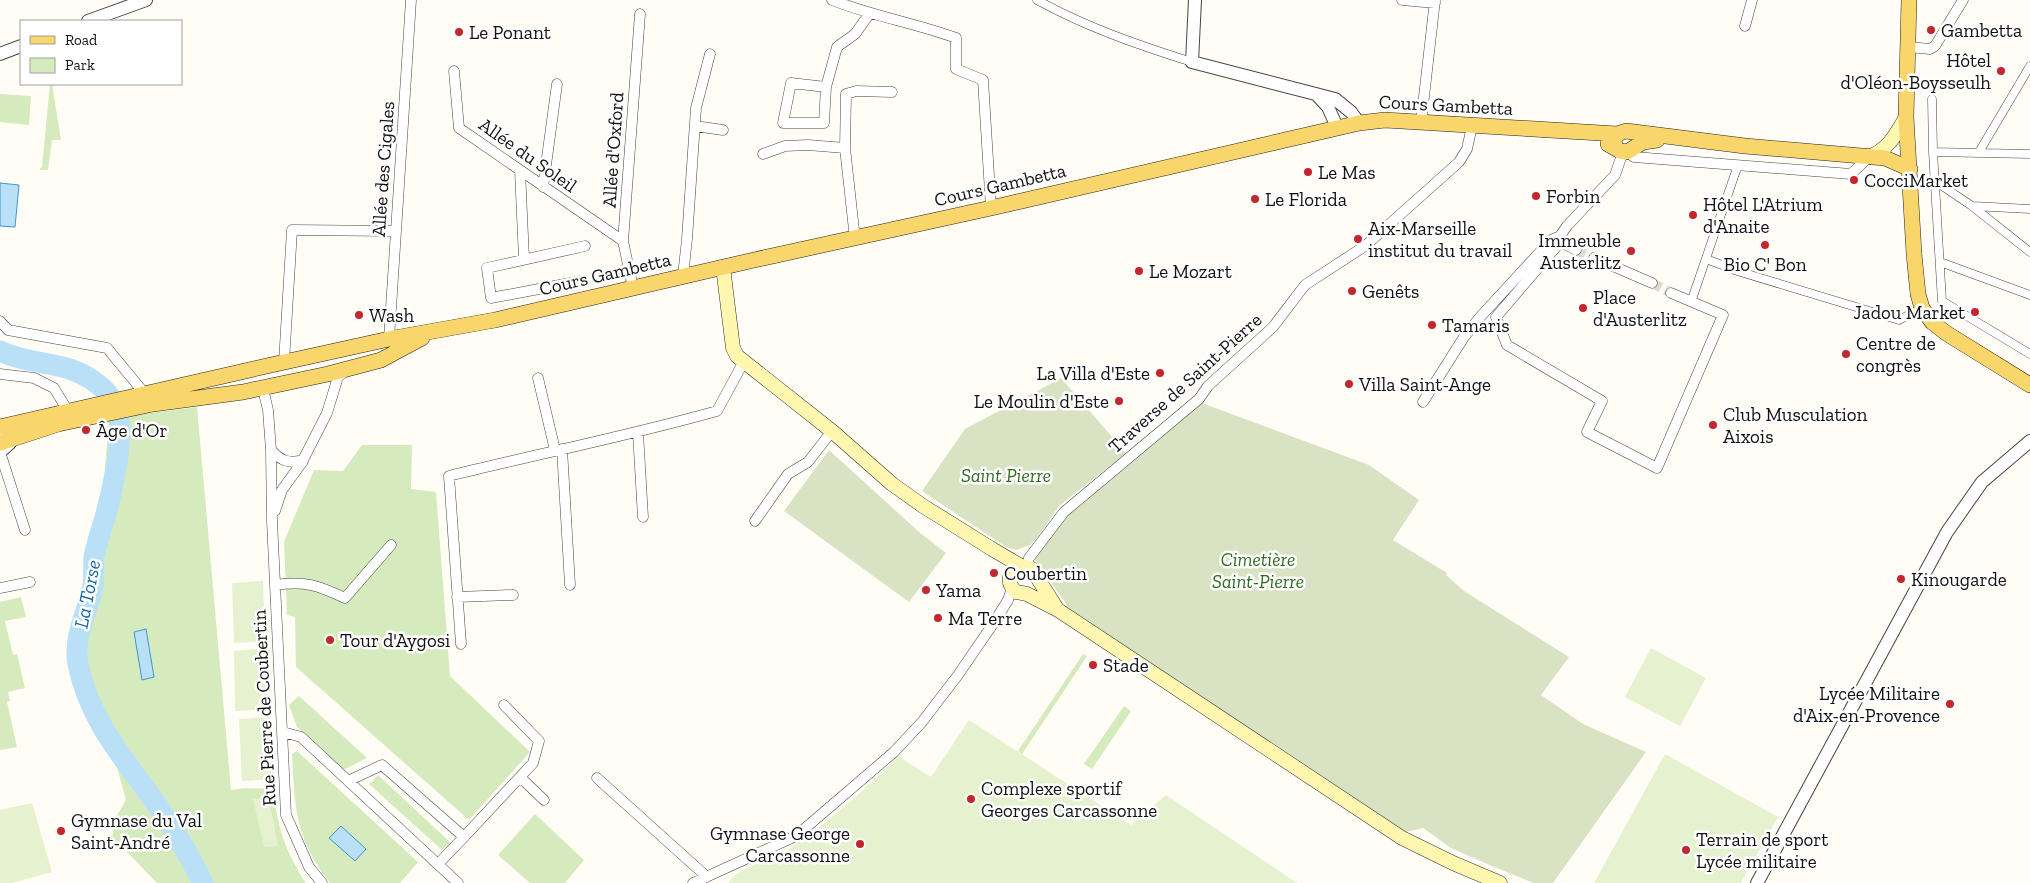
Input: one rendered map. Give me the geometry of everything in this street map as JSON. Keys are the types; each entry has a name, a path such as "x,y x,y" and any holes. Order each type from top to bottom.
{"main road":[{"path":"1909,0 1906,117 1914,254 1918,294 1922,308 1932,322 1946,333 2030,385"},
{"name":"Cours Gambetta","path":"1869,157 1883,150 1891,142 1906,117"},
{"name":"Cours Gambetta","path":"116,406 145,394 284,362 389,339 432,333 855,239 1359,122 1385,120 1581,133 1624,144 1678,139 1890,159 1910,169"},
{"path":"723,267 733,348 744,363 832,431 892,484 1020,568 1035,571 1038,580 1058,610"},
{"name":"Cours Gambetta","path":"116,406 263,389 347,370 391,355 432,333"},
{"path":"389,339 395,346 391,355"},
{"path":"200,397 197,395 195,388 202,381"},
{"path":"0,427 68,411 116,406"},
{"path":"3,445 58,424 116,406"},
{"path":"1020,568 1009,581 1016,594 1058,610 1402,838 1500,883"},
{"path":"1016,594 1034,590 1038,580"}],"street":[{"path":"91,20 146,0"},
{"name":"Allée des Cigales","path":"389,339 411,0"},
{"path":"832,0 922,26 956,38 956,69 982,80 991,208"},
{"path":"1037,0 1103,33 1192,62 1335,99 1351,112 1359,122"},
{"path":"1192,62 1195,0"},
{"path":"1402,0 1435,2 1421,122"},
{"path":"1745,26 1752,0"},
{"path":"1908,47 1930,49 1935,46 1963,0"},
{"path":"826,87 791,83 783,123 824,123 826,87 837,47 855,34 870,12"},
{"name":"Allée d'Oxford","path":"633,288 624,241 640,14"},
{"path":"0,54 20,46"},
{"path":"683,276 696,108 710,54"},
{"path":"1979,152 2030,66"},
{"name":"Allée du Soleil","path":"454,71 459,128 624,241"},
{"path":"544,187 557,84"},
{"path":"855,239 845,148 846,94 856,91 892,92"},
{"path":"1316,94 1328,107 1336,127"},
{"path":"1932,99 1933,152 1942,301 2030,354"},
{"path":"694,126 723,130"},
{"name":"Traverse de Saint-Pierre","path":"1020,568 1064,512 1199,399 1208,386 1273,327 1305,285 1365,246 1464,156 1472,126"},
{"path":"1624,144 1615,175 1567,226 1561,238 1496,318 1507,345 1602,401 1587,432 1656,468 1723,315 1671,293"},
{"name":"Cours Gambetta","path":"1624,144 1634,156 1851,174 1869,157"},
{"path":"763,154 785,146 808,145 845,148"},
{"path":"1933,152 2030,154"},
{"path":"1691,302 1738,165"},
{"path":"520,170 524,259"},
{"path":"1935,181 1972,206 2030,252"},
{"path":"1972,206 2030,209"},
{"path":"284,362 292,230 396,231"},
{"path":"1423,402 1464,337 1551,240 1561,238 1576,250"},
{"path":"581,281 492,298 487,268 585,246"},
{"path":"1594,258 1652,283"},
{"path":"1706,259 1722,265"},
{"path":"1940,262 2030,294"},
{"path":"1734,270 1900,320 1922,308"},
{"path":"0,321 8,330 107,348 145,394"},
{"path":"461,644 449,476 559,449 638,433 717,411 744,363"},
{"path":"272,521 282,490 303,460 327,413 338,377 347,370"},
{"path":"0,374 34,378 54,388 68,411"},
{"path":"538,378 559,449 570,585"},
{"name":"Rue Pierre de Coubertin","path":"263,389 268,410 271,450 272,521 286,815 309,868 322,883"},
{"path":"755,521 788,474 808,462 832,431"},
{"path":"638,433 643,517"},
{"path":"1757,883 1947,532 1982,482 2030,441"},
{"path":"3,445 25,530"},
{"path":"271,450 283,461 292,463 303,460"},
{"path":"275,585 295,582 318,586 345,598 391,545"},
{"path":"0,588 30,582"},
{"path":"693,883 796,836 894,752 922,722 1016,594"},
{"path":"457,597 513,595"},
{"path":"438,864 533,763 539,741 504,705"},
{"path":"283,732 301,737 458,883"},
{"path":"348,781 382,765 464,837"},
{"path":"520,777 544,800"},
{"path":"597,778 707,877"}],"green space":[{"path":"50,85 52,85 61,140 52,140 48,170 40,170 42,167"},
{"path":"0,94 31,96 29,125 0,122"},
{"name":"Saint Pierre","path":"1061,378 1126,453 1059,506 1030,545 1016,550 1006,547 922,491 965,429"},
{"name":"Cimetière Saint-Pierre","path":"1199,402 1369,465 1419,500 1393,540 1447,573 1446,575 1464,591 1569,657 1541,695 1583,724 1646,752 1553,883 1533,883 1485,863 1451,848 1423,828 1406,832 1069,608 1034,558 1060,519"},
{"path":"197,407 231,790 245,788 274,789 277,815 283,838 293,861 306,883 157,883 127,852 112,840 115,819 126,800 109,738 72,655 81,618 95,594 109,418"},
{"path":"362,445 412,445 411,489 436,492 450,676 530,752 469,820 296,667 295,617 287,615 284,542 314,470 343,471"},
{"path":"829,450 919,532 946,553 909,602 784,511"},
{"path":"263,581 265,641 234,643 232,583"},
{"path":"21,597 26,617 5,621 13,655 17,654 25,688 8,692 10,701 7,702 17,747 0,750 0,602"},
{"path":"265,648 267,709 235,711 234,651"},
{"path":"1651,648 1706,678 1680,726 1625,697"},
{"path":"1083,654 1087,656 1022,754 1018,751"},
{"path":"299,696 367,758 343,770 297,727 289,705"},
{"path":"1124,706 1131,711 1092,769 1084,764"},
{"path":"270,717 274,779 242,781 239,719"},
{"name":"Complexe sportif Georges Carcassonne","path":"969,720 1131,825 1166,795 1297,883 728,883 741,872 780,854 816,830 873,781 898,756 931,777"},
{"path":"298,752 418,862 400,883 330,883 318,867 303,837 296,807 292,754"},
{"name":"Terrain de sport Lycée militaire","path":"1665,754 1778,817 1741,883 1594,883"},
{"path":"378,775 451,843 442,850 369,784"},
{"path":"269,798 278,846 264,847 253,799"},
{"path":"32,803 52,872 12,883 0,883 0,810"},
{"path":"535,814 584,860 565,883 530,883 498,855"}],"water":[{"path":"0,183 19,185 15,227 0,226"},
{"path":"146,629 154,677 142,680 134,632"},
{"path":"341,826 366,849 355,861 329,838"}],"waterway":[{"name":"La Torse","path":"0,351 26,360 62,367 86,376 106,392 117,410 120,431 116,470 94,557 93,587 77,646 78,664 91,705 100,723 171,826 203,883"}],"tunnel":[{"path":"1576,250 1594,258"},
{"path":"1652,283 1671,293"}],"place":[{"name":"Gambetta","path":"1931,30"},
{"name":"Le Ponant","path":"459,32"},
{"name":"Hôtel d'Oléon-Boysseulh","path":"2001,71"},
{"name":"Le Mas","path":"1308,172"},
{"name":"CocciMarket","path":"1854,180"},
{"name":"Forbin","path":"1536,196"},
{"name":"Le Florida","path":"1255,199"},
{"name":"Hôtel L'Atrium d'Anaite","path":"1693,215"},
{"name":"Aix-Marseille institut du travail","path":"1358,239"},
{"name":"Bio C' Bon","path":"1765,245"},
{"name":"Immeuble Austerlitz","path":"1631,251"},
{"name":"Le Mozart","path":"1139,271"},
{"name":"Genêts","path":"1352,291"},
{"name":"Place d'Austerlitz","path":"1583,308"},
{"name":"Jadou Market","path":"1975,312"},
{"name":"Wash","path":"359,315"},
{"name":"Tamaris","path":"1432,325"},
{"name":"Centre de congrès","path":"1846,354"},
{"name":"La Villa d'Este","path":"1160,373"},
{"name":"Villa Saint-Ange","path":"1349,384"},
{"name":"Le Moulin d'Este","path":"1119,401"},
{"name":"Club Musculation Aixois","path":"1713,425"},
{"name":"Âge d'Or","path":"86,430"},
{"name":"Coubertin","path":"994,573"},
{"name":"Kinougarde","path":"1901,579"},
{"name":"Yama","path":"926,590"},
{"name":"Ma Terre","path":"938,618"},
{"name":"Tour d'Aygosi","path":"330,640"},
{"name":"Stade","path":"1093,665"},
{"name":"Lycée Militaire d'Aix-en-Provence","path":"1950,704"},
{"name":"Complexe sportif Georges Carcassonne","path":"971,799"},
{"name":"Gymnase du Val Saint-André","path":"61,831"},
{"name":"Gymnase George Carcassonne","path":"860,844"},
{"name":"Terrain de sport Lycée militaire","path":"1686,850"}]}
